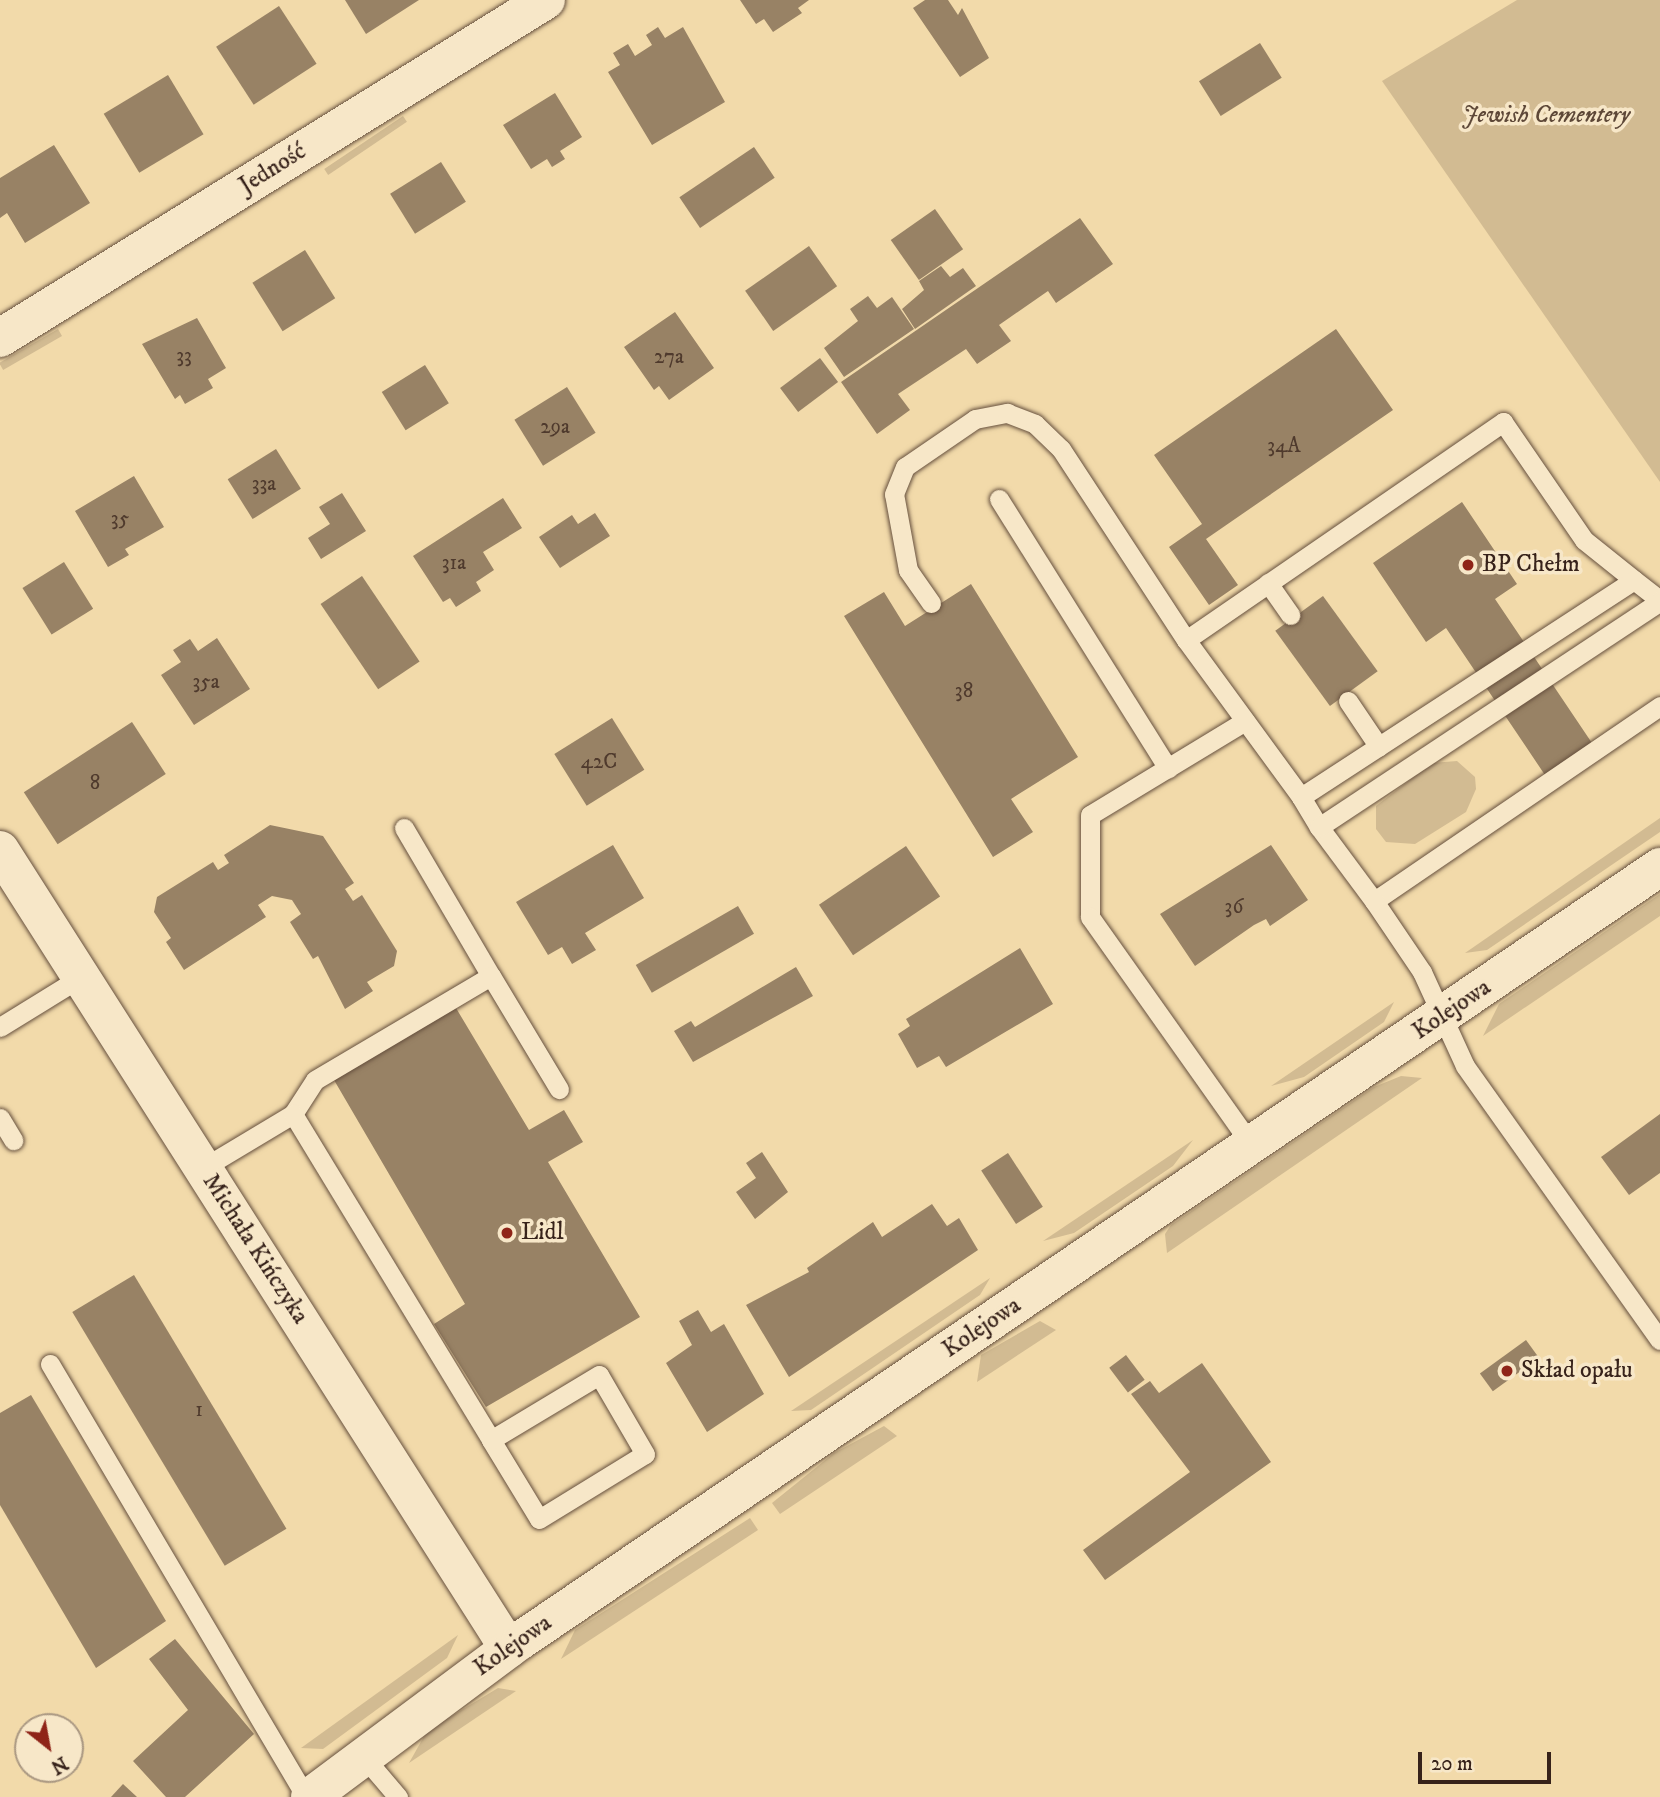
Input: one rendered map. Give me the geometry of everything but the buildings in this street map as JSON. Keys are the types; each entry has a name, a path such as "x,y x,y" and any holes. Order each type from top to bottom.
{"street":[{"name":"Jedność","path":"0,338 546,0"},
{"name":"Michała Kińczyka","path":"0,850 509,1648"},
{"name":"Kolejowa","path":"308,1797 509,1648 1660,867"}],"lane":[{"path":"930,603 908,570 894,494 905,467 975,419 1007,413 1035,424 1061,449 1186,640 1374,901 1445,1015 1465,1066 1660,1340"},
{"path":"1186,640 1503,422 1584,540 1660,600 1319,827"},
{"path":"999,499 1168,768"},
{"path":"1301,797 1634,580"},
{"path":"1268,583 1290,615"},
{"path":"1348,701 1380,747"},
{"path":"1374,901 1660,706"},
{"path":"1245,721 1090,815 1090,917 1252,1146"},
{"path":"404,828 559,1089"},
{"path":"203,1168 293,1114 315,1080 491,976"},
{"path":"0,1027 81,977"},
{"path":"293,1114 491,1440 539,1519 645,1454 599,1375 491,1440"},
{"path":"0,1118 13,1140"},
{"path":"50,1364 308,1797"},
{"path":"363,1756 398,1797"}],"green space":[{"name":"Jewish Cementery","path":"1517,0 1660,0 1660,482 1382,81"},
{"path":"403,116 407,122 328,175 324,169"},
{"path":"58,329 62,336 3,370 0,362"},
{"path":"1457,761 1475,777 1476,789 1466,812 1415,844 1386,842 1376,829 1376,806 1432,763"},
{"path":"1660,818 1660,832 1487,950 1465,953"},
{"path":"1660,894 1660,916 1483,1036 1499,1004"},
{"path":"1394,1002 1384,1022 1304,1077 1271,1086"},
{"path":"1401,1076 1422,1078 1167,1253 1165,1234 1171,1225 1374,1087"},
{"path":"1193,1140 1173,1166 1074,1233 1043,1241"},
{"path":"990,1278 980,1295 811,1410 791,1411"},
{"path":"1040,1321 1056,1330 977,1382 981,1355"},
{"path":"884,1426 897,1436 780,1514 772,1503 834,1453"},
{"path":"750,1518 758,1530 561,1659 575,1630"},
{"path":"458,1635 447,1658 323,1749 301,1748"},
{"path":"498,1688 516,1691 409,1763 427,1731"}],"place":[{"name":"BP Chełm","path":"1468,565"},
{"name":"Lidl","path":"507,1233"},
{"name":"Skład opału","path":"1507,1371"}]}
